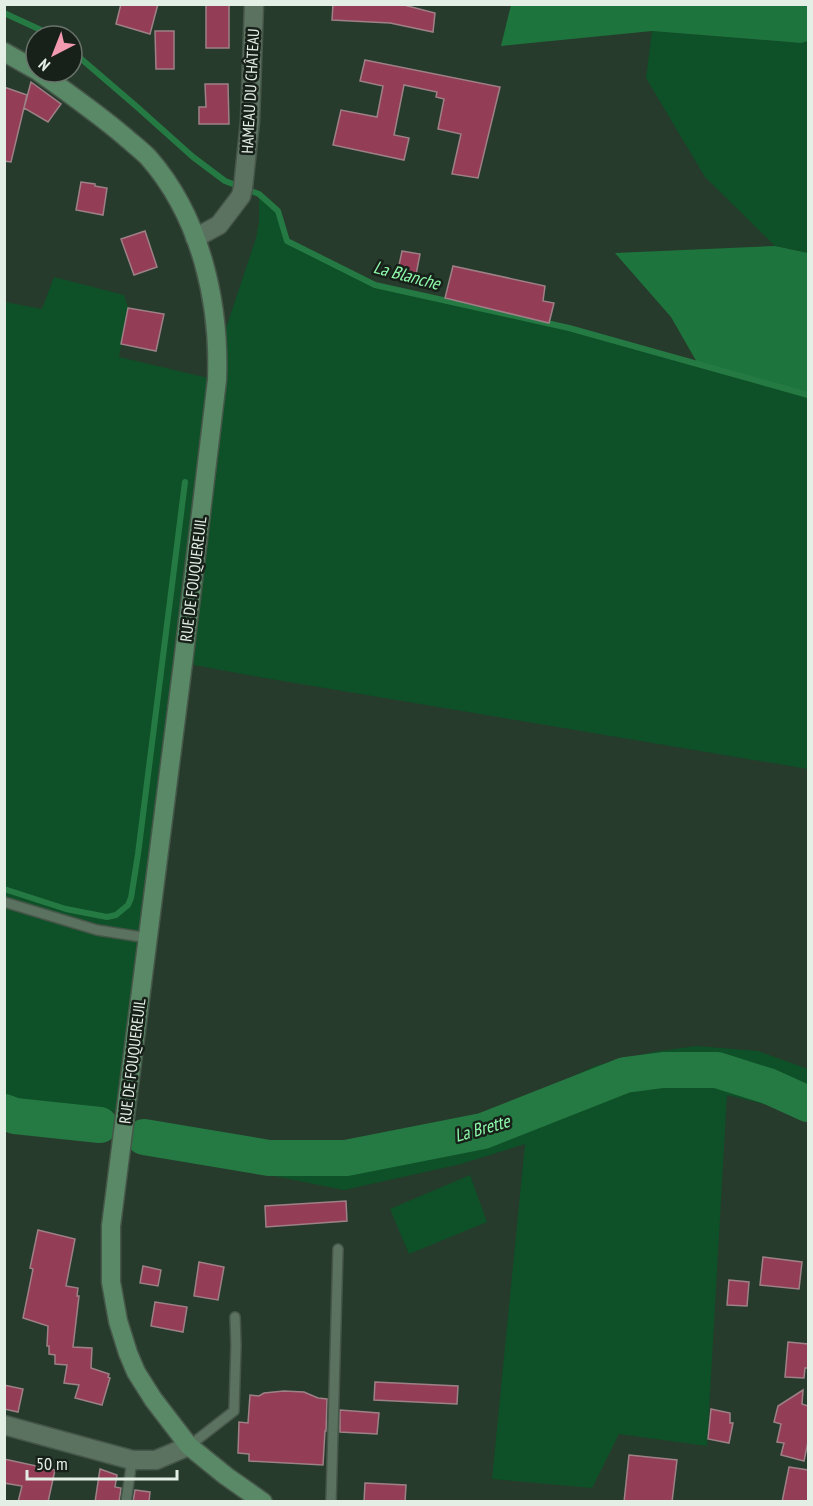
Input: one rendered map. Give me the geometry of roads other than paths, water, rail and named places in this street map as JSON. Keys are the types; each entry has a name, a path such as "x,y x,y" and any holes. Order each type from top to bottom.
{"street":[{"name":"HAMEAU DU CHÂTEAU","path":"195,238 219,225 241,196 250,121 254,4"},
{"name":"RUE DE FOUQUEREUIL","path":"4,52 24,63"},
{"name":"RUE DE FOUQUEREUIL","path":"56,84 94,111 147,156 173,188 195,238 211,290 218,352 217,380 111,1226 111,1282 118,1321 128,1353 136,1372 153,1399 189,1446 254,1499"},
{"path":"4,1425 132,1460 156,1460 189,1446"}],"lane":[{"path":"4,902 97,930 148,938"},
{"path":"331,1502 338,1248"},
{"path":"189,1446 234,1411 235,1317"},
{"path":"126,1502 132,1460"}],"waterway":[{"name":"La Blanche","path":"4,13 28,24"},
{"name":"La Blanche","path":"84,61 193,157 225,181 259,194 278,211 287,241 375,285 569,328 808,395"},
{"path":"4,889 66,909 107,917 116,915 128,905 138,854 185,482"},
{"name":"La Brette","path":"144,1137 269,1158 346,1158 483,1131 625,1075 663,1070 717,1070 768,1086 808,1104"},
{"path":"4,1112 15,1116 100,1125"}]}
